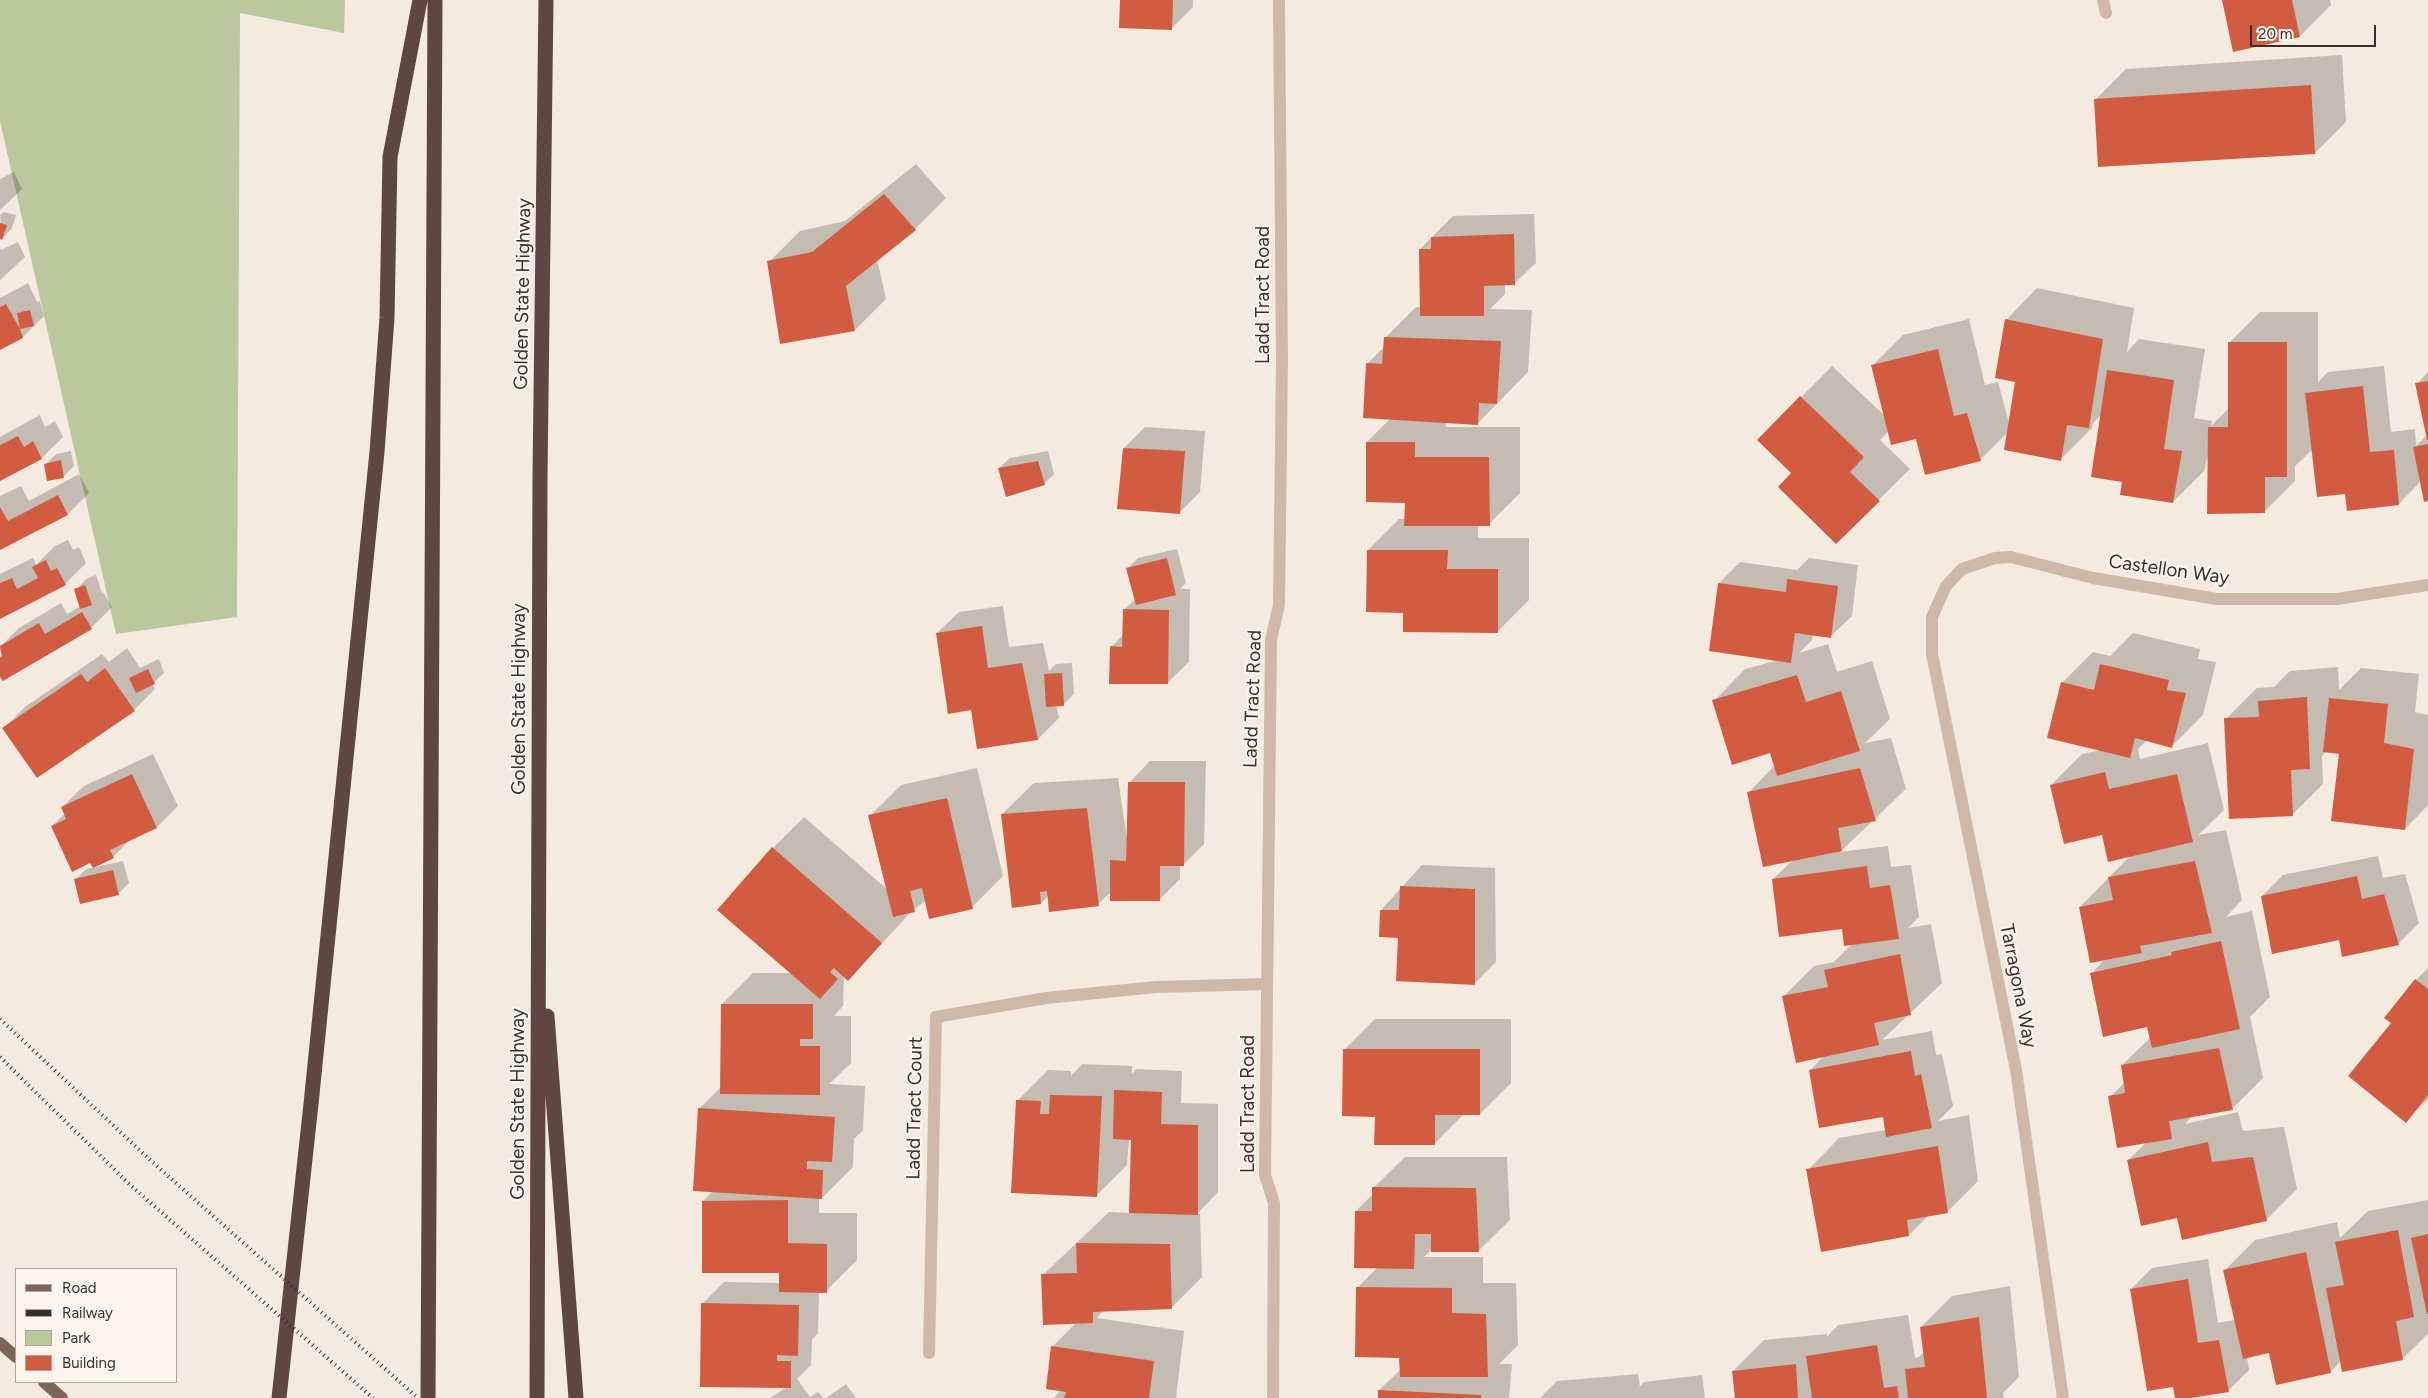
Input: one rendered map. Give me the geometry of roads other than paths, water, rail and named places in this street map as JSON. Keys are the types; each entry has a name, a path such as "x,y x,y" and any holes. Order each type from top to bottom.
{"highway":[{"path":"280,1398 312,1104 377,452 387,318 390,157 420,0"},
{"path":"428,1398 435,0"},
{"name":"Golden State Highway","path":"537,1398 540,475 546,0"},
{"path":"538,899 576,1398"}],"main road":[{"path":"0,1343 15,1356"},
{"path":"45,1383 62,1398"}],"street":[{"name":"Ladd Tract Road","path":"1273,1398 1274,1203 1265,1176 1270,640 1279,605 1281,420 1279,0"},
{"path":"2103,0 2106,13"},
{"name":"Castellon Way","path":"1946,586 1962,569 1995,558 2011,557 2093,578 2217,598 2337,598 2428,585"},
{"name":"Tarragona Way","path":"1946,586 1932,617 1932,654 2016,1070 2063,1398"},
{"name":"Ladd Tract Court","path":"929,1353 936,1017 1046,998 1156,987 1267,984"}],"railway":[{"path":"0,1019 149,1159 418,1398"},
{"path":"0,1057 128,1183 373,1398"}]}
